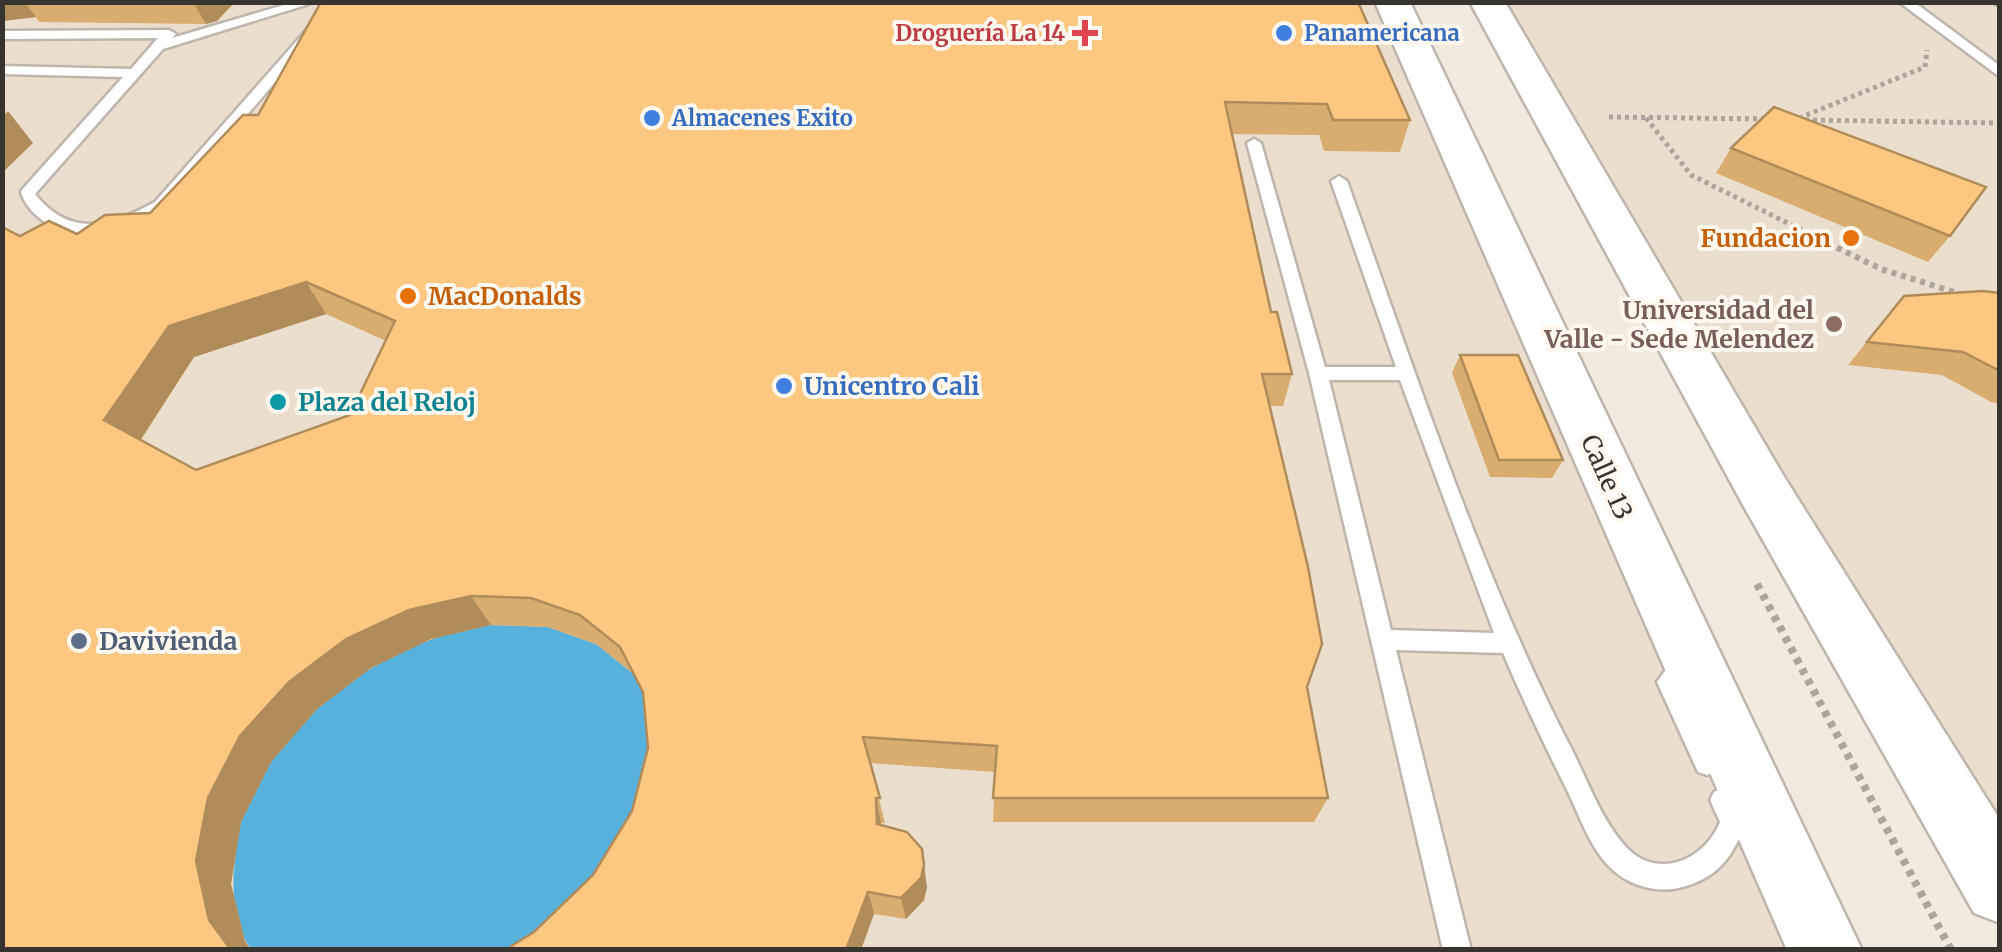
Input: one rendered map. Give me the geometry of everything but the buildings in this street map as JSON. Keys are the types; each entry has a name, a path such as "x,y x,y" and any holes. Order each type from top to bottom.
{"main road":[{"name":"Calle 13","path":"1392,2 1826,950"},
{"path":"1487,2 1764,490 2000,887"}],"lane":[{"path":"2,35 169,34 27,194 36,208 90,232 134,222 161,205 338,2"},
{"path":"1905,2 2000,73"},
{"path":"160,46 305,3"},
{"path":"2,70 134,72"},
{"path":"1254,143 1318,373 1457,950"},
{"path":"1339,181 1508,643 1610,848 1632,869 1662,878 1707,864 1721,848 1733,822 1670,682 1689,656"},
{"path":"1318,373 1407,374"},
{"path":"1384,640 1508,643"}],"path":[{"path":"1987,2 2000,5"},
{"path":"1932,23 1926,67 1794,120 2000,123"},
{"path":"1609,118 1775,120"},
{"path":"1646,118 1691,174 1881,269 1966,296"}],"shaded area":[{"name":"Unicentro Cali","path":"2,3 1392,3 1825,949 3,949"},
{"name":"Universidad del Valle - Sede Melendez","path":"1487,3 1999,3 1999,887"}],"water":[{"path":"491,625 548,627 596,644 635,675 657,719 663,774 559,949 251,949 237,918 234,871 241,822 271,762 316,710 371,669 430,640"}],"place":[{"name":"Droguería La 14","path":"1085,33"},
{"name":"Panamericana","path":"1284,33"},
{"name":"Almacenes Exito","path":"652,118"},
{"name":"Fundacion","path":"1851,238"},
{"name":"MacDonalds","path":"408,296"},
{"name":"Universidad del Valle - Sede Melendez","path":"1834,324"},
{"name":"Unicentro Cali","path":"784,386"},
{"name":"Plaza del Reloj","path":"278,402"},
{"name":"Davivienda","path":"79,641"}]}
